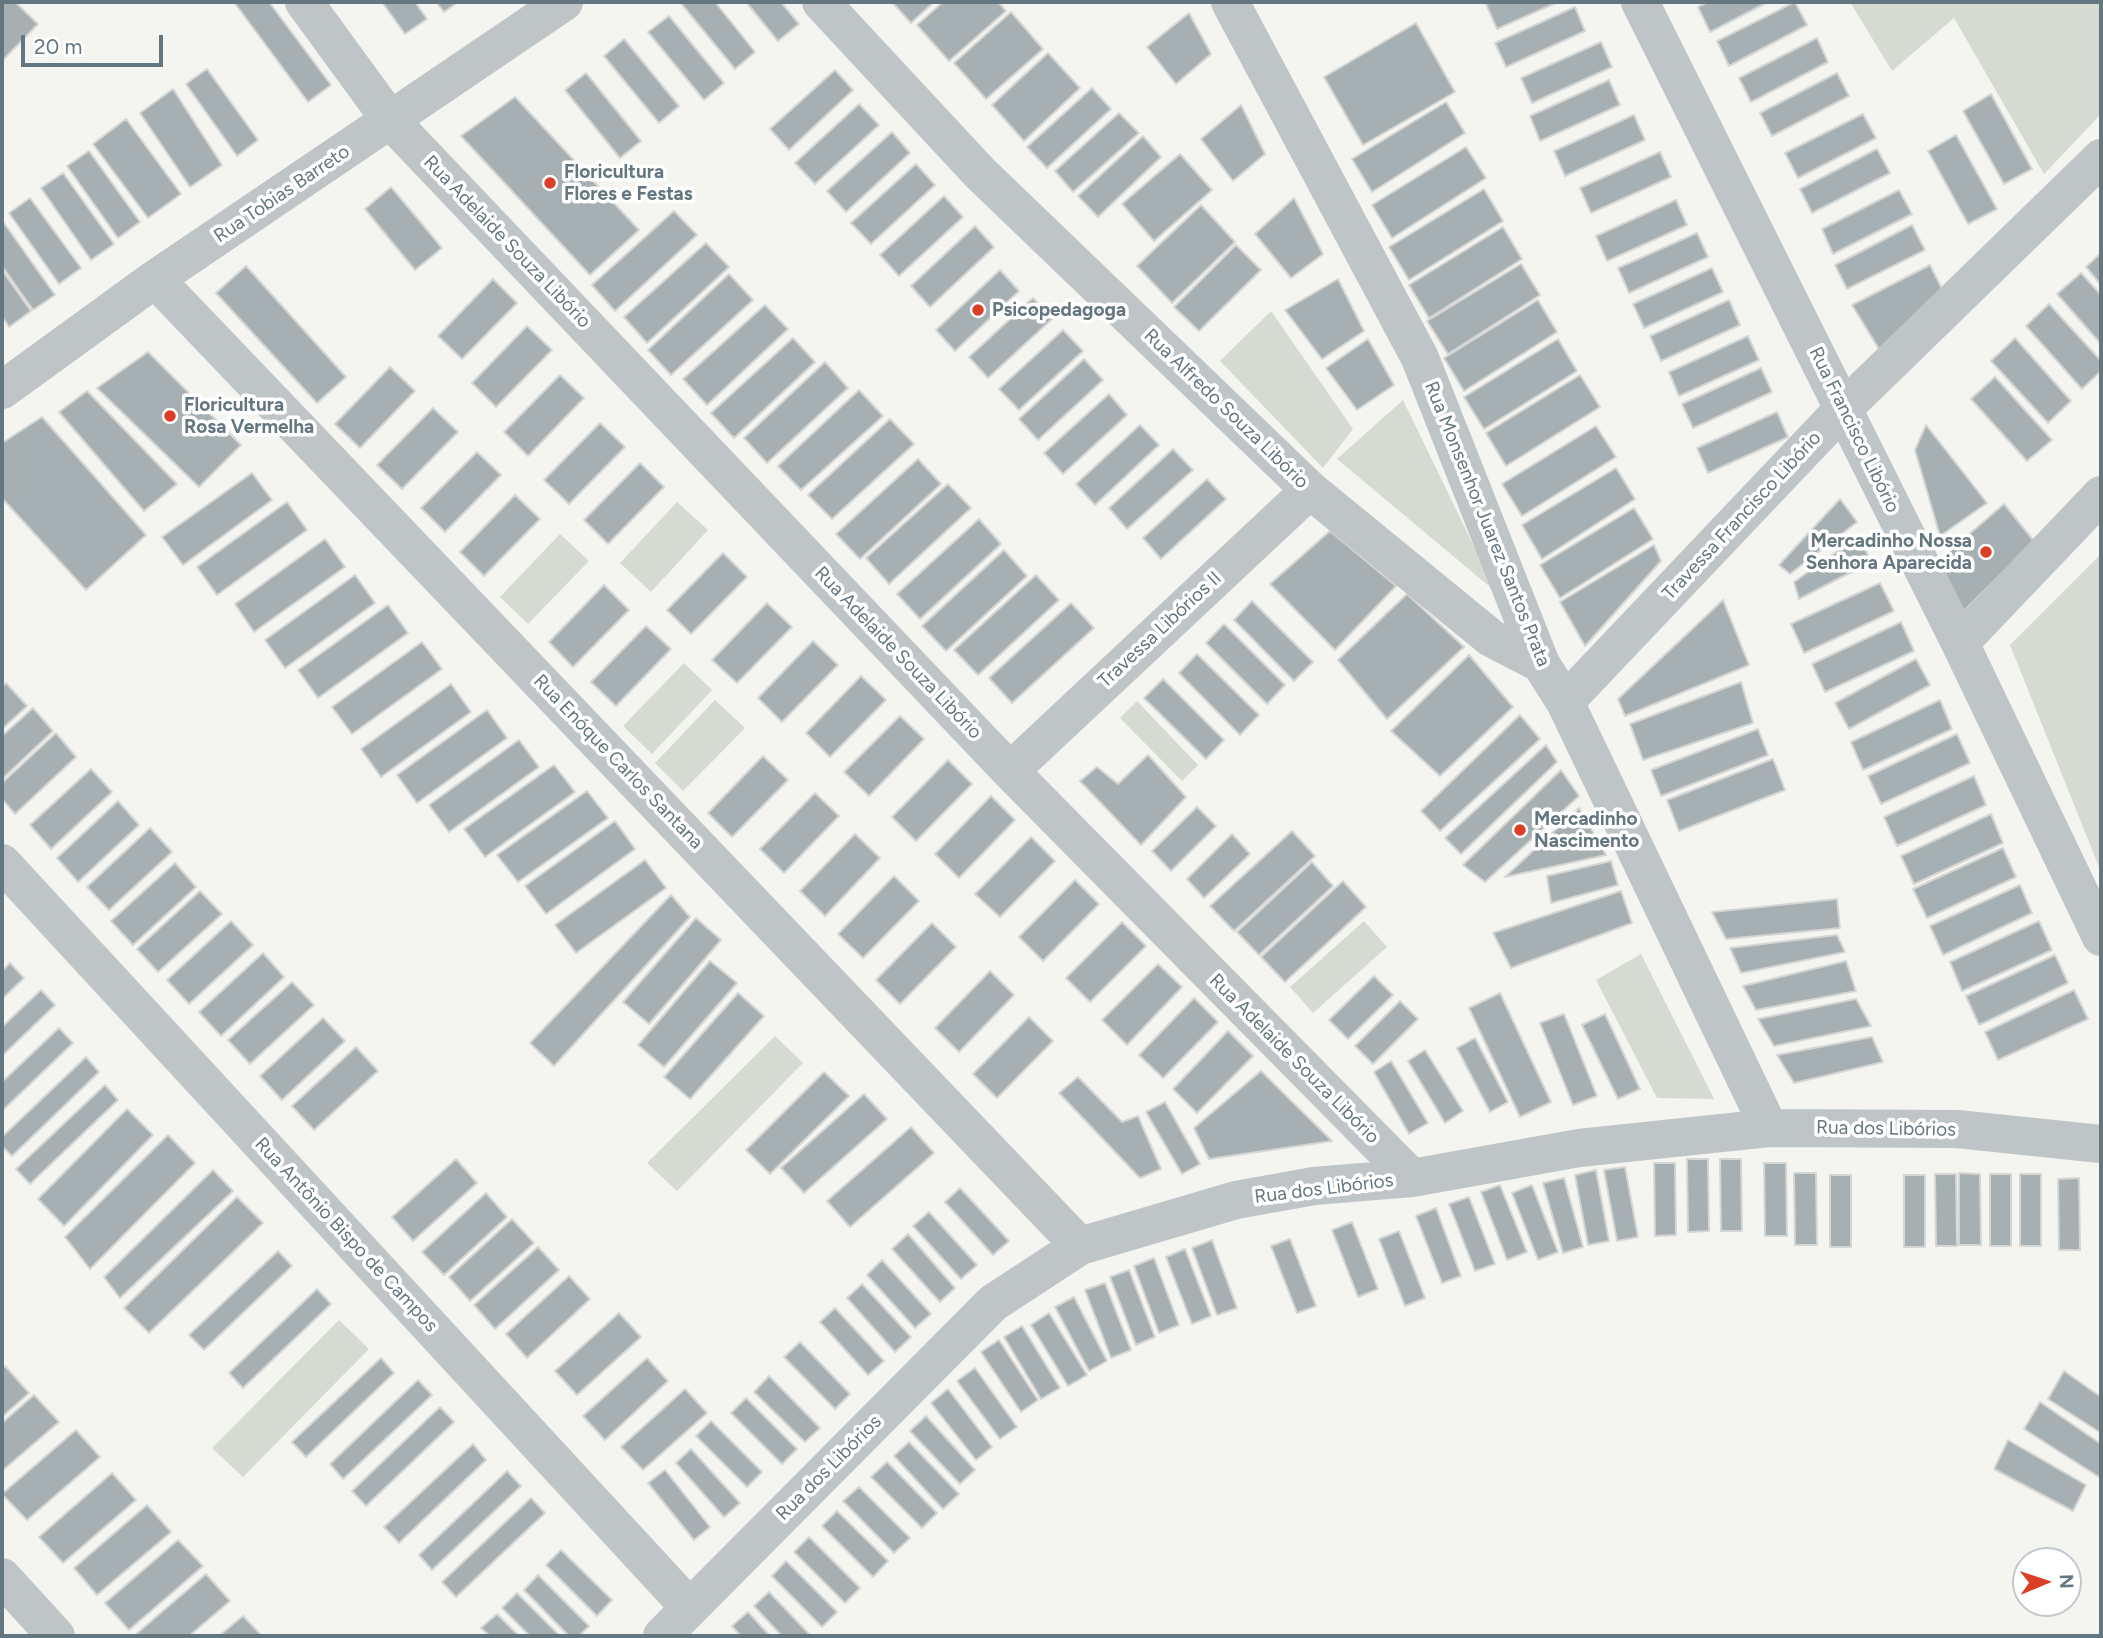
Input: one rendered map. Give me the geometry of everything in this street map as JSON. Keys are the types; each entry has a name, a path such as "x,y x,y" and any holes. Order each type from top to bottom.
{"street":[{"name":"Rua Adelaide Souza Libório","path":"304,2 391,121 1010,771 1412,1178"},
{"name":"Rua Tobias Barreto","path":"2,390 155,279 564,2"},
{"name":"Rua Alfredo Souza Libório","path":"821,2 980,173 1310,490 1491,638 1541,664"},
{"name":"Rua Monsenhor Juarez Santos Prata","path":"1230,2 1420,358 1541,664 1566,702 1769,1128"},
{"name":"Rua Francisco Libório","path":"1640,2 1844,408 2101,937"},
{"name":"Travessa Francisco Libório","path":"1566,702 1844,408 2101,158"},
{"name":"Rua Enóque Carlos Santana","path":"155,279 1080,1246"},
{"name":"Travessa Libórios II","path":"1010,771 1310,490"},
{"path":"1959,643 2101,495"},
{"name":"Rua Antônio Bispo de Campos","path":"2,863 690,1608"},
{"name":"Rua dos Libórios","path":"662,1636 993,1303 1080,1246 1236,1200 1314,1186 1412,1178 1579,1148 1769,1128 1957,1129 2101,1144"},
{"path":"2,1577 56,1636"}],"shaded area":[{"path":"1850,2 2101,2 2101,114 2044,174 1954,18 1892,71"},
{"path":"1271,311 1353,429 1323,468 1220,361"},
{"path":"1403,400 1496,592 1337,459"},
{"path":"677,502 708,530 651,592 620,563"},
{"path":"560,534 589,561 528,624 500,597"},
{"path":"2101,554 2101,872 2010,645"},
{"path":"684,663 712,690 652,754 623,726"},
{"path":"715,700 745,728 683,791 655,763"},
{"path":"1137,701 1198,765 1182,781 1120,718"},
{"path":"1364,921 1387,947 1313,1013 1290,987"},
{"path":"1641,954 1714,1099 1657,1098 1596,980"},
{"path":"775,1036 803,1063 677,1191 647,1163"},
{"path":"339,1320 369,1349 243,1477 212,1448"}],"building":[{"path":"2,2 15,2 38,24 2,61"},
{"path":"234,2 269,2 331,85 308,102"},
{"path":"382,2 415,2 427,19 405,34"},
{"path":"436,2 458,2 444,12"},
{"path":"680,2 715,2 755,52 735,69"},
{"path":"746,2 781,2 799,24 778,41"},
{"path":"892,2 934,2 911,23"},
{"path":"943,2 998,2 1006,11 949,61 917,25"},
{"path":"1558,2 1497,29 1486,4"},
{"path":"1708,2 1768,2 1710,32 1698,7"},
{"path":"1795,2 1807,25 1729,66 1717,41"},
{"path":"1575,7 1585,31 1506,67 1495,43"},
{"path":"1011,12 1043,49 986,99 954,63"},
{"path":"1189,13 1211,54 1176,84 1147,47"},
{"path":"669,16 724,83 704,100 648,32"},
{"path":"1416,23 1455,92 1363,145 1324,77"},
{"path":"1817,38 1828,62 1751,102 1739,78"},
{"path":"624,39 679,106 659,123 604,56"},
{"path":"1601,42 1612,67 1532,103 1521,78"},
{"path":"1048,53 1080,88 1024,141 992,105"},
{"path":"207,69 258,140 237,156 186,84"},
{"path":"835,70 853,90 789,150 770,129"},
{"path":"586,73 641,141 620,158 565,90"},
{"path":"1837,73 1849,96 1772,136 1760,113"},
{"path":"1609,80 1620,105 1540,141 1530,116"},
{"path":"1092,88 1111,109 1047,168 1027,147"},
{"path":"173,89 222,165 190,187 140,113"},
{"path":"1991,94 2032,169 2004,184 1963,111"},
{"name":"Floricultura Flores e Festas","path":"515,97 639,230 590,275 461,136"},
{"path":"1446,102 1465,133 1372,192 1352,159"},
{"path":"859,104 879,125 815,184 795,163"},
{"path":"1241,105 1265,154 1233,181 1201,139"},
{"path":"1119,113 1139,133 1073,192 1055,171"},
{"path":"1863,114 1876,138 1798,178 1785,153"},
{"path":"1634,115 1645,140 1565,176 1554,151"},
{"path":"126,119 181,194 148,218 93,144"},
{"path":"892,132 910,153 846,212 827,191"},
{"path":"1956,135 1997,209 1968,224 1928,151"},
{"path":"1143,136 1161,157 1098,217 1078,196"},
{"path":"1466,147 1486,178 1392,238 1372,205"},
{"path":"1877,149 1890,173 1812,213 1800,189"},
{"path":"89,151 140,222 118,238 67,166"},
{"path":"1660,152 1671,177 1591,213 1580,188"},
{"path":"1180,154 1212,190 1154,241 1122,204"},
{"path":"916,164 935,185 871,244 851,223"},
{"path":"63,173 114,244 91,260 41,188"},
{"path":"391,187 442,248 415,270 365,209"},
{"path":"1484,189 1503,221 1409,280 1389,247"},
{"path":"1899,190 1912,214 1833,254 1822,229"},
{"path":"944,196 963,217 899,276 880,255"},
{"path":"30,198 81,268 59,284 9,213"},
{"path":"1294,198 1323,254 1291,278 1255,234"},
{"path":"1676,200 1687,225 1607,261 1596,236"},
{"path":"1201,205 1235,242 1172,303 1137,266"},
{"path":"674,211 697,235 615,311 592,285"},
{"path":"4,223 55,295 33,310 2,266"},
{"path":"1912,225 1925,250 1847,289 1835,265"},
{"path":"975,226 994,247 930,307 911,286"},
{"path":"1503,227 1522,259 1429,318 1409,285"},
{"path":"1697,233 1708,257 1629,293 1618,268"},
{"path":"706,243 729,267 647,343 624,317"},
{"path":"1236,245 1261,270 1199,331 1174,307"},
{"path":"2101,253 2101,285 2086,267"},
{"path":"1521,264 1540,295 1448,354 1427,321"},
{"path":"1930,265 1942,289 1879,349 1852,305"},
{"path":"246,266 346,377 317,403 216,293"},
{"path":"1712,268 1723,292 1644,328 1633,304"},
{"path":"2,270 31,311 9,327 2,316"},
{"name":"Psicopedagoga","path":"1000,270 1019,291 955,351 936,330"},
{"path":"2081,273 2101,295 2101,344 2057,294"},
{"path":"729,274 753,300 671,375 648,350"},
{"path":"493,279 517,303 462,359 438,336"},
{"path":"1338,279 1364,331 1322,359 1285,310"},
{"path":"1033,298 1052,319 988,378 969,357"},
{"path":"1538,300 1557,332 1464,391 1444,358"},
{"path":"1729,300 1740,325 1661,361 1650,336"},
{"path":"2049,304 2101,361 2101,371 2082,389 2026,326"},
{"path":"765,305 788,329 707,405 683,379"},
{"path":"527,326 552,350 496,407 472,383"},
{"path":"1063,330 1083,351 1019,410 999,389"},
{"path":"1748,336 1759,360 1679,396 1669,372"},
{"path":"793,338 815,362 734,438 711,413"},
{"path":"2015,338 2071,401 2048,423 1991,361"},
{"path":"1368,339 1394,385 1357,410 1326,368"},
{"path":"1558,339 1577,371 1484,429 1464,397"},
{"name":"Floricultura Rosa Vermelha","path":"148,352 241,445 199,487 97,388"},
{"path":"1084,359 1103,380 1038,440 1019,419"},
{"path":"825,362 848,388 767,463 744,438"},
{"path":"390,367 415,391 360,448 335,424"},
{"path":"1761,368 1772,392 1693,428 1682,404"},
{"path":"560,375 584,398 528,456 504,432"},
{"path":"1580,375 1600,407 1506,466 1486,433"},
{"path":"1995,377 2052,440 2027,461 1971,399"},
{"path":"859,390 883,416 801,490 778,466"},
{"path":"87,391 177,484 144,511 59,412"},
{"path":"1109,394 1127,415 1063,474 1044,453"},
{"path":"433,408 458,432 402,489 377,465"},
{"path":"1777,412 1788,437 1708,473 1697,448"},
{"path":"42,417 146,535 86,590 2,498 2,443"},
{"path":"890,419 914,444 832,519 808,495"},
{"path":"600,423 625,447 569,504 544,480"},
{"path":"1140,425 1159,445 1095,505 1076,484"},
{"path":"1926,425 1987,503 1940,536 1915,450"},
{"path":"1596,426 1616,457 1522,516 1502,484"},
{"path":"1173,449 1193,470 1127,529 1109,508"},
{"path":"477,452 501,475 445,532 421,508"},
{"path":"918,459 941,484 860,559 836,534"},
{"path":"640,463 664,487 608,544 584,520"},
{"path":"1616,468 1635,499 1542,559 1522,525"},
{"path":"252,473 272,500 183,565 162,537"},
{"path":"1207,479 1226,499 1161,559 1143,538"},
{"path":"948,484 971,508 889,584 866,558"},
{"path":"515,495 540,519 484,576 460,552"},
{"path":"1840,499 1857,522 1790,574 1779,565"},
{"path":"287,502 307,530 217,595 197,567"},
{"name":"Mercadinho Nossa Senhora Aparecida","path":"2004,504 2034,541 1962,613 1936,563"},
{"path":"1634,508 1653,539 1560,598 1540,565"},
{"path":"979,519 1001,544 920,619 897,594"},
{"path":"1330,531 1396,586 1335,650 1270,584"},
{"path":"1859,536 1871,562 1799,599 1794,582"},
{"path":"325,539 345,567 254,632 235,604"},
{"path":"1654,545 1661,561 1585,646 1560,602"},
{"path":"1004,550 1027,576 946,651 922,626"},
{"path":"723,553 747,577 691,634 667,610"},
{"path":"355,575 375,603 285,668 265,640"},
{"path":"1036,575 1059,600 978,675 954,650"},
{"path":"1880,583 1894,611 1804,653 1791,624"},
{"path":"604,585 629,610 573,667 549,642"},
{"path":"1407,594 1464,647 1387,719 1338,660"},
{"path":"1723,600 1749,665 1625,716 1618,699"},
{"path":"1252,601 1313,662 1294,681 1234,620"},
{"path":"767,603 792,627 737,683 712,660"},
{"path":"1071,603 1094,628 1012,703 989,678"},
{"path":"388,605 408,633 318,698 298,670"},
{"path":"1901,622 1914,651 1825,692 1812,664"},
{"path":"1224,624 1285,685 1267,704 1206,643"},
{"path":"646,626 671,649 616,706 591,682"},
{"path":"813,641 838,665 782,722 758,698"},
{"path":"422,642 442,669 352,734 332,707"},
{"path":"1197,654 1259,715 1240,735 1179,673"},
{"path":"1469,655 1513,707 1440,776 1391,731"},
{"path":"1916,659 1930,685 1849,729 1835,703"},
{"path":"861,676 886,700 830,757 806,733"},
{"path":"1163,679 1224,740 1206,759 1144,698"},
{"path":"1741,682 1753,723 1643,760 1630,724"},
{"path":"6,683 27,706 2,729 2,687"},
{"path":"451,684 471,712 381,777 361,749"},
{"path":"1940,700 1952,729 1863,770 1851,742"},
{"path":"33,708 53,731 2,779 2,736"},
{"path":"487,710 507,738 417,803 397,775"},
{"path":"1520,715 1540,739 1440,831 1421,811"},
{"path":"900,716 924,739 869,796 844,772"},
{"path":"1758,729 1768,755 1661,796 1651,770"},
{"path":"56,733 76,757 15,814 2,799 2,783"},
{"path":"1957,734 1970,763 1881,804 1868,776"},
{"path":"519,740 539,767 449,832 429,805"},
{"path":"1546,745 1557,762 1461,854 1445,838"},
{"path":"1148,755 1186,797 1141,845 1080,781 1097,767 1118,784"},
{"path":"763,756 788,780 732,837 708,813"},
{"path":"1773,759 1785,790 1679,831 1667,800"},
{"path":"948,760 972,784 916,841 892,817"},
{"path":"554,765 575,792 485,857 464,829"},
{"path":"91,769 112,792 51,849 30,825"},
{"name":"Mercadinho Nascimento","path":"1561,770 1579,796 1485,882 1463,865"},
{"path":"1974,776 1986,805 1897,846 1884,817"},
{"path":"587,791 608,818 518,882 497,855"},
{"path":"815,793 839,816 784,873 760,849"},
{"path":"991,796 1015,820 959,878 935,854"},
{"path":"118,801 139,825 78,882 57,858"},
{"path":"1197,807 1216,826 1171,871 1152,851"},
{"path":"1579,808 1606,855 1505,877"},
{"path":"1991,814 2003,843 1914,884 1901,856"},
{"path":"615,821 635,849 546,914 525,886"},
{"path":"150,828 172,852 109,910 87,887"},
{"path":"1292,831 1315,856 1234,931 1210,906"},
{"path":"855,834 880,858 825,916 800,891"},
{"path":"1232,834 1250,854 1204,898 1187,879"},
{"path":"1031,837 1055,861 1000,917 975,894"},
{"path":"2003,848 2016,877 1927,918 1913,889"},
{"path":"645,860 666,888 576,953 555,925"},
{"path":"1611,861 1618,885 1551,903 1547,876"},
{"path":"1312,862 1333,886 1259,955 1237,932"},
{"path":"175,863 196,887 133,945 111,921"},
{"path":"894,876 919,901 863,958 838,934"},
{"path":"1075,880 1099,904 1043,961 1019,937"},
{"path":"1343,881 1366,907 1285,982 1261,957"},
{"path":"2020,885 2032,913 1943,955 1930,926"},
{"path":"200,891 222,914 158,972 137,949"},
{"path":"1621,891 1632,923 1511,968 1493,933"},
{"path":"671,895 690,917 554,1066 530,1043"},
{"path":"1837,899 1840,928 1726,939 1712,912"},
{"path":"696,918 721,940 649,1024 623,1002"},
{"path":"231,921 253,945 189,1004 167,980"},
{"path":"2039,921 2052,950 1962,991 1950,962"},
{"path":"1122,922 1146,946 1090,1002 1066,978"},
{"path":"932,923 956,947 900,1004 876,980"},
{"path":"1837,935 1845,952 1741,973 1730,948"},
{"path":"263,953 284,977 221,1036 199,1012"},
{"path":"2055,955 2068,983 1979,1025 1966,996"},
{"path":"710,961 737,983 664,1067 638,1045"},
{"path":"1846,961 1856,991 1756,1010 1743,986"},
{"path":"10,963 24,978 2,999 2,971"},
{"path":"1158,964 1182,987 1127,1045 1102,1020"},
{"path":"990,971 1014,995 959,1052 935,1028"},
{"path":"1374,976 1393,995 1348,1039 1329,1020"},
{"path":"292,982 314,1005 250,1064 228,1040"},
{"path":"41,990 55,1005 2,1056 2,1027"},
{"path":"2074,990 2088,1019 1998,1060 1985,1032"},
{"path":"738,993 764,1016 690,1099 664,1077"},
{"path":"1500,993 1551,1102 1520,1117 1469,1008"},
{"path":"1194,998 1218,1022 1163,1078 1139,1055"},
{"path":"1856,999 1871,1026 1774,1046 1758,1019"},
{"path":"1400,1001 1418,1019 1373,1064 1355,1046"},
{"path":"1564,1014 1597,1096 1573,1105 1540,1023"},
{"path":"1605,1014 1640,1089 1618,1099 1582,1025"},
{"path":"1029,1017 1053,1041 997,1098 973,1074"},
{"path":"323,1018 345,1041 282,1100 260,1076"},
{"path":"59,1028 73,1043 2,1111 2,1082"},
{"path":"1228,1031 1253,1056 1197,1113 1173,1089"},
{"path":"1872,1037 1883,1062 1794,1083 1777,1055"},
{"path":"1475,1038 1508,1102 1490,1112 1457,1048"},
{"path":"356,1047 378,1071 314,1130 292,1106"},
{"path":"1425,1050 1463,1111 1445,1123 1408,1061"},
{"path":"86,1057 99,1072 12,1156 2,1146 2,1137"},
{"path":"1391,1061 1428,1123 1409,1134 1374,1072"},
{"path":"1261,1071 1332,1141 1209,1159 1194,1128"},
{"path":"824,1072 849,1096 770,1174 746,1150"},
{"path":"1078,1077 1122,1122 1138,1116 1161,1169 1140,1178 1059,1093"},
{"path":"105,1085 118,1100 30,1184 16,1169"},
{"path":"864,1094 887,1119 804,1193 781,1168"},
{"path":"1165,1102 1200,1164 1182,1174 1146,1112"},
{"path":"127,1109 153,1135 64,1226 38,1199"},
{"path":"911,1127 934,1153 850,1227 827,1201"},
{"path":"168,1135 195,1163 90,1269 65,1237"},
{"path":"456,1159 477,1183 413,1241 392,1217"},
{"path":"1687,1159 1708,1159 1709,1231 1688,1232"},
{"path":"1720,1159 1741,1159 1742,1231 1721,1231"},
{"path":"1654,1163 1675,1163 1676,1235 1655,1236"},
{"path":"1764,1163 1786,1163 1787,1236 1765,1236"},
{"path":"1625,1167 1638,1237 1617,1241 1604,1170"},
{"path":"213,1170 233,1191 120,1298 104,1277"},
{"path":"1596,1170 1609,1241 1588,1245 1575,1175"},
{"path":"1794,1173 1816,1173 1817,1245 1795,1245"},
{"path":"1959,1173 1980,1174 1981,1245 1959,1245"},
{"path":"1935,1174 1956,1174 1957,1246 1936,1246"},
{"path":"1990,1174 2011,1174 2011,1246 1990,1246"},
{"path":"2020,1174 2041,1174 2041,1246 2020,1246"},
{"path":"1830,1175 1851,1175 1851,1247 1830,1247"},
{"path":"1904,1175 1925,1175 1925,1247 1904,1247"},
{"path":"1564,1178 1583,1247 1563,1253 1543,1183"},
{"path":"2079,1178 2080,1250 2059,1250 2058,1179"},
{"path":"1500,1185 1527,1252 1507,1260 1481,1192"},
{"path":"1532,1185 1558,1252 1538,1260 1512,1193"},
{"path":"960,1188 1009,1241 993,1255 945,1202"},
{"path":"486,1193 507,1217 444,1275 422,1252"},
{"path":"237,1197 263,1223 149,1333 124,1308"},
{"path":"1469,1197 1495,1264 1475,1271 1449,1204"},
{"path":"1436,1208 1461,1276 1442,1283 1416,1216"},
{"path":"929,1212 977,1265 961,1279 913,1226"},
{"path":"512,1219 534,1243 470,1301 449,1277"},
{"path":"1352,1222 1378,1289 1358,1297 1332,1230"},
{"path":"1399,1231 1425,1298 1405,1306 1379,1239"},
{"path":"908,1234 955,1288 940,1302 892,1249"},
{"path":"1290,1239 1316,1306 1297,1313 1271,1246"},
{"path":"1212,1240 1237,1308 1217,1315 1192,1248"},
{"path":"538,1247 559,1270 495,1329 474,1305"},
{"path":"1185,1249 1211,1316 1192,1324 1166,1257"},
{"path":"278,1251 292,1266 204,1350 189,1335"},
{"path":"1154,1258 1179,1325 1159,1333 1134,1266"},
{"path":"882,1260 931,1314 915,1328 867,1275"},
{"path":"1129,1270 1155,1337 1136,1345 1110,1277"},
{"path":"569,1276 590,1299 527,1358 506,1334"},
{"path":"1105,1283 1131,1350 1111,1358 1085,1290"},
{"path":"862,1284 911,1337 895,1352 847,1298"},
{"path":"317,1289 331,1304 243,1388 229,1373"},
{"path":"1074,1297 1107,1361 1089,1371 1055,1307"},
{"path":"835,1308 884,1361 868,1375 820,1322"},
{"path":"619,1313 641,1337 577,1395 555,1371"},
{"path":"1049,1313 1087,1375 1068,1386 1031,1325"},
{"path":"1022,1326 1060,1388 1041,1399 1004,1337"},
{"path":"999,1340 1038,1400 1021,1412 981,1352"},
{"path":"800,1342 850,1394 835,1409 784,1357"},
{"path":"381,1358 394,1373 306,1457 292,1442"},
{"path":"647,1358 668,1381 605,1440 583,1416"},
{"path":"5,1366 29,1393 2,1417 2,1369"},
{"path":"975,1368 1017,1427 1000,1439 957,1381"},
{"path":"2064,1371 2101,1397 2101,1433 2048,1399"},
{"path":"769,1376 820,1428 805,1442 754,1392"},
{"path":"418,1380 432,1395 343,1479 330,1464"},
{"path":"685,1389 707,1413 643,1470 621,1447"},
{"path":"948,1389 992,1447 976,1460 931,1403"},
{"path":"34,1395 59,1422 2,1471 2,1423"},
{"path":"746,1398 797,1449 782,1464 731,1413"},
{"path":"2040,1402 2101,1444 2099,1477 2024,1429"},
{"path":"440,1407 454,1422 366,1506 352,1491"},
{"path":"926,1416 975,1470 960,1484 910,1431"},
{"path":"711,1421 762,1472 747,1487 696,1436"},
{"path":"76,1430 100,1457 27,1520 2,1494"},
{"path":"2008,1440 2086,1485 2073,1511 1994,1469"},
{"path":"909,1442 959,1494 943,1509 894,1456"},
{"path":"473,1444 486,1460 399,1543 384,1527"},
{"path":"691,1449 740,1503 724,1517 676,1463"},
{"path":"887,1462 937,1513 922,1528 871,1477"},
{"path":"665,1470 710,1527 694,1540 648,1483"},
{"path":"507,1471 521,1486 432,1570 419,1555"},
{"path":"112,1473 136,1500 63,1563 39,1537"},
{"path":"859,1487 910,1538 894,1553 843,1501"},
{"path":"531,1498 545,1513 456,1597 442,1582"},
{"path":"147,1505 171,1532 97,1595 74,1568"},
{"path":"837,1511 888,1561 873,1577 822,1526"},
{"path":"809,1537 860,1588 845,1603 794,1552"},
{"path":"178,1540 203,1566 129,1630 105,1603"},
{"path":"561,1550 612,1600 597,1616 546,1565"},
{"path":"786,1561 837,1612 822,1627 772,1576"},
{"path":"206,1574 230,1601 189,1636 134,1636"},
{"path":"538,1575 589,1626 579,1636 569,1636 524,1590"},
{"path":"769,1592 811,1636 782,1636 754,1606"},
{"path":"517,1593 560,1636 530,1636 502,1608"},
{"path":"748,1612 770,1636 741,1636 732,1626"},
{"path":"497,1614 519,1636 490,1636 481,1628"},
{"path":"243,1616 262,1636 219,1636"}],"place":[{"name":"Floricultura Flores e Festas","path":"550,183"},
{"name":"Psicopedagoga","path":"978,310"},
{"name":"Floricultura Rosa Vermelha","path":"170,416"},
{"name":"Mercadinho Nossa Senhora Aparecida","path":"1986,552"},
{"name":"Mercadinho Nascimento","path":"1520,830"}]}
